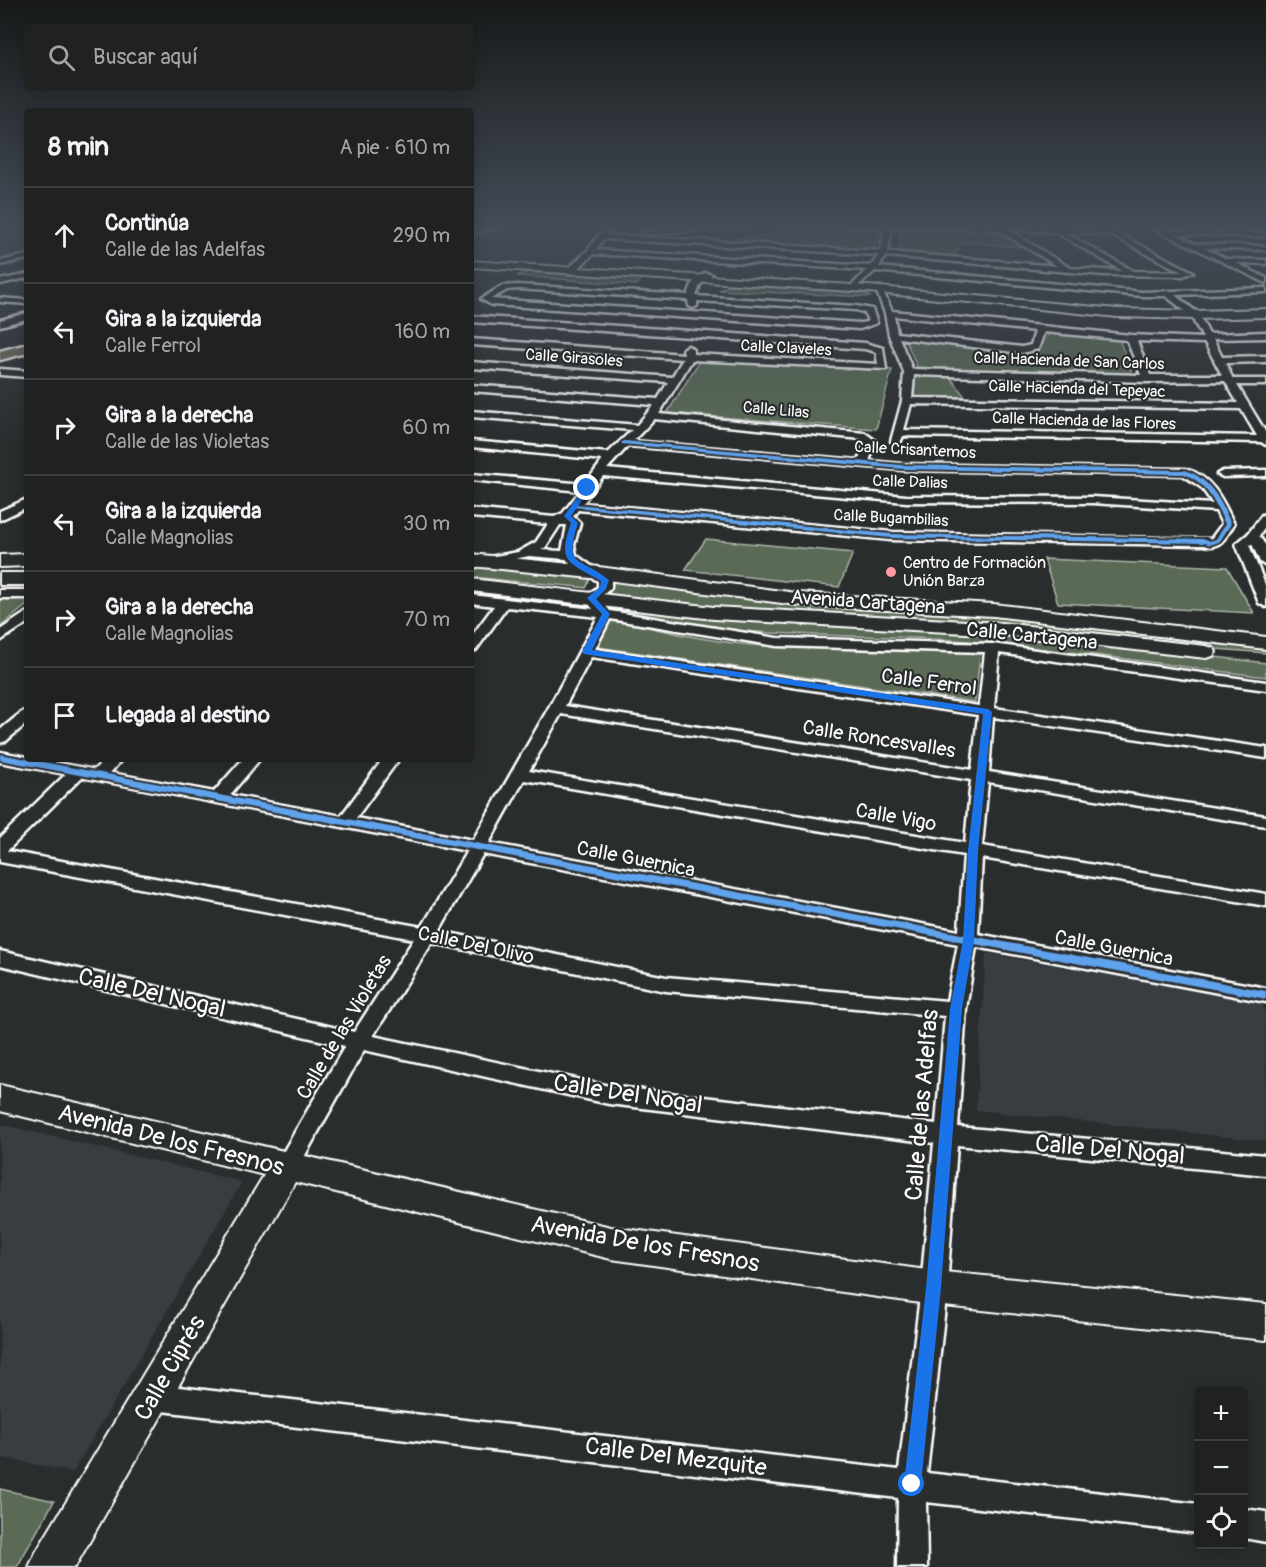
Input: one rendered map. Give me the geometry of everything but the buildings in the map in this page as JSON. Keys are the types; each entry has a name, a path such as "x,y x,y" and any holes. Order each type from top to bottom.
{"main road":[{"path":"0,349 24,343"},
{"path":"0,356 24,349"}],"street":[{"path":"490,297 485,300 492,303 688,317 860,326 873,323 869,311 862,309 705,298 693,300 656,297"},
{"path":"530,552 541,545 568,517 599,472 652,416 676,380 689,357 688,317 695,297"},
{"path":"873,297 889,313 893,335 909,372 907,401"},
{"path":"957,297 1118,313 1195,315 1266,313"},
{"path":"1174,297 1195,315 1229,380 1266,440"},
{"path":"0,300 24,302"},
{"path":"889,313 1131,338 1209,339 1266,335"},
{"path":"0,323 24,317"},
{"path":"474,320 687,336"},
{"path":"893,335 1022,350 1035,347 1040,329"},
{"name":"Calle Claveles","path":"474,342 883,367 880,350 865,346 687,336"},
{"path":"1131,338 1147,379"},
{"path":"1219,360 1266,359"},
{"name":"Calle Girasoles","path":"474,365 676,380"},
{"path":"0,372 24,374"},
{"name":"Calle Hacienda de San Carlos","path":"909,372 1019,373 1266,382"},
{"path":"474,388 660,402"},
{"name":"Calle Hacienda del Tepeyac","path":"907,401 978,400 1162,408 1246,406"},
{"name":"Calle Hacienda de las Flores","path":"907,401 898,437 1019,433 1175,440 1266,440"},
{"path":"474,414 639,428"},
{"name":"Calle Lilas","path":"652,416 865,436 871,441 863,464"},
{"name":"Calle Crisantemos","path":"624,443 913,467 1178,472 1191,474 1204,481 1221,508"},
{"path":"474,444 611,457"},
{"name":"Calle Dalias","path":"599,472 906,500 1092,500 1221,508"},
{"path":"1223,474 1266,472"},
{"path":"474,477 587,488"},
{"path":"0,516 24,504"},
{"name":"Calle Bugambilias","path":"474,513 891,536 1206,541 1210,543 1218,540 1228,524 1221,508"},
{"path":"568,517 568,555 576,564 605,580 604,588 591,598 606,614"},
{"path":"1266,518 1255,544 1266,603"},
{"path":"1255,544 1266,562"},
{"path":"477,562 530,552 568,555"},
{"path":"0,561 24,560"},
{"name":"Avenida Cartagena","path":"477,562 591,572 796,599 993,610 1266,643"},
{"path":"0,579 24,579"},
{"name":"Avenida Cartagena","path":"474,585 714,613 1002,629 1266,659"},
{"path":"0,594 24,594"},
{"name":"Calle Cartagena","path":"474,599 606,614 777,642 992,648 1266,686"},
{"path":"474,643 504,601"},
{"name":"Calle de las Violetas","path":"286,1168 359,1041 427,935 520,774 606,614"},
{"path":"0,637 24,618"},
{"name":"Calle de las Adelfas","path":"912,1567 912,1484 934,1288 956,1009 968,940 973,851 982,777 992,648"},
{"name":"Calle Ferrol","path":"586,652 1266,753"},
{"name":"Calle Roncesvalles","path":"556,709 1266,821"},
{"path":"0,738 24,718"},
{"name":"Calle Guernica","path":"0,757 24,762"},
{"name":"Calle Guernica","path":"26,762 1266,995"},
{"path":"98,775 111,762"},
{"path":"219,797 249,762"},
{"path":"345,822 389,762"},
{"path":"0,848 78,772"},
{"name":"Calle Vigo","path":"520,774 1266,900"},
{"name":"Calle Del Olivo","path":"0,856 427,935 666,984 956,1009"},
{"name":"Calle Del Nogal","path":"0,958 359,1041 609,1095 947,1135 1266,1165"},
{"name":"Avenida De los Fresnos","path":"0,1098 286,1168 611,1243 934,1288 1266,1322"},
{"name":"Calle Ciprés","path":"51,1567 286,1168"},
{"name":"Calle Del Mezquite","path":"153,1397 1194,1519"},
{"path":"1248,1525 1266,1527"}],"shaded area":[{"path":"986,953 1262,1003 1266,1016 1266,1141 976,1110"},
{"path":"0,1124 242,1182 73,1472 0,1457"}],"green space":[{"path":"1049,333 1119,339 1133,375 918,369 905,339 1021,352 1040,349"},
{"path":"700,360 892,370 876,429 667,413"},
{"path":"915,374 949,375 965,397 914,398"},
{"path":"706,539 853,553 839,587 685,570"},
{"path":"1044,559 1227,567 1254,613 1058,603"},
{"path":"474,568 516,569 590,579 586,588 474,577"},
{"path":"625,580 996,615 1266,648 1266,653 722,610 614,596 605,591 614,581"},
{"path":"0,596 24,596 24,607 0,627"},
{"path":"624,604 999,632 1266,663 1266,677 968,641 750,632 706,628 620,612"},
{"path":"612,618 680,634 751,645 956,651 980,654 975,702 598,647"},
{"path":"0,1489 54,1501 17,1567 0,1567"}],"cycle path":[{"path":"575,506 891,536 1206,541 1210,543 1218,540 1228,524 1212,492 1200,480 1185,472 902,467 624,443"},
{"path":"0,757 24,762"},
{"path":"27,762 1266,995"}],"place":[{"name":"Centro de Formación Unión Barza","path":"891,572"}],"route":[{"path":"587,488 567,516 574,523 567,545 568,555 576,564 605,580 604,588 591,598 606,614 586,652 988,712 973,851 968,940 956,1009 934,1288 912,1484"}]}
